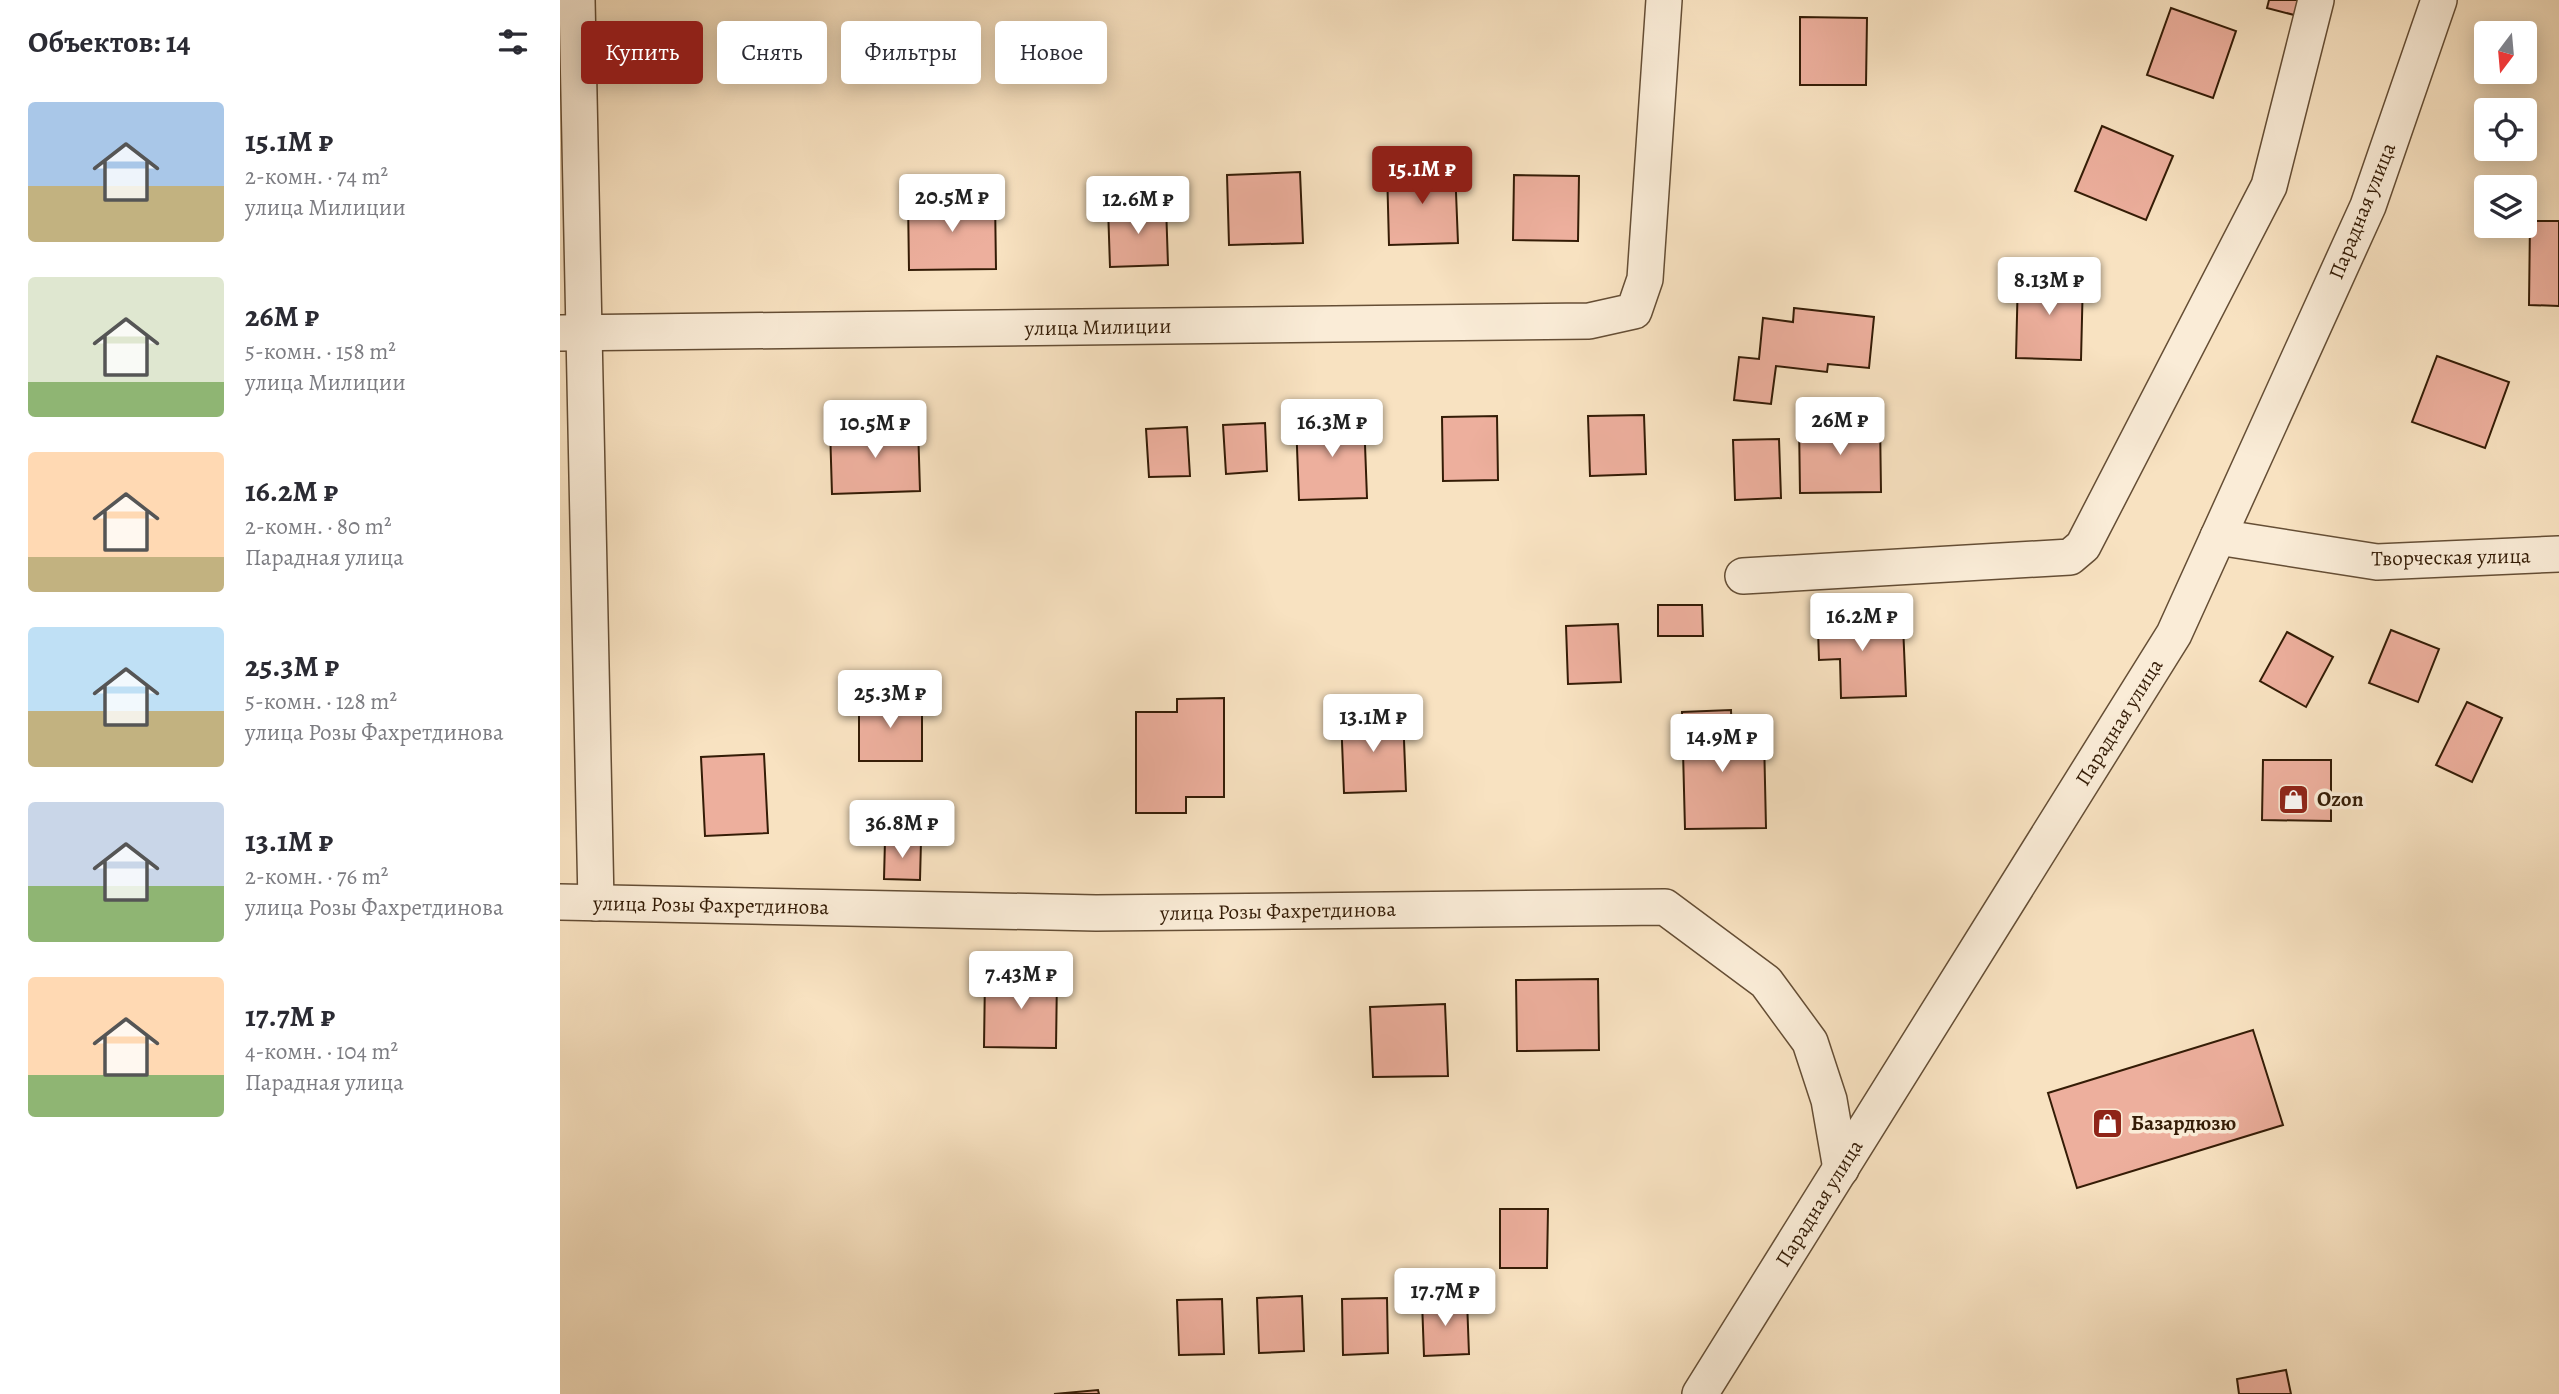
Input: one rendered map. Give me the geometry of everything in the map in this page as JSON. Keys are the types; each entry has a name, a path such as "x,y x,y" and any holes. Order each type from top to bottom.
{"street":[{"path":"577,0 572,333 596,903"},
{"name":"улица Милиции","path":"572,333 1589,321 1634,311 1645,279 1664,0"},
{"path":"1743,576 2070,557 2083,545 2269,186 2316,0"},
{"name":"Парадная улица","path":"1700,1394 2174,634 2368,206 2439,0"},
{"name":"Творческая улица","path":"2218,537 2377,562 2559,554"},
{"name":"улица Розы Фахретдинова","path":"560,902 1096,914 1665,907 1766,982 1810,1042 1829,1100 1841,1169"}],"building":[{"path":"2269,0 2302,0 2298,16 2267,8"},
{"path":"2171,8 2236,31 2213,98 2147,75"},
{"path":"1800,17 1867,18 1866,85 1800,85"},
{"path":"2102,126 2173,156 2146,220 2075,191"},
{"path":"1455,167 1458,243 1389,245 1387,169"},
{"path":"1300,172 1303,243 1229,245 1227,175"},
{"path":"1514,175 1579,176 1578,241 1513,240"},
{"path":"995,198 996,269 909,270 908,199"},
{"path":"1166,205 1168,265 1110,267 1108,207"},
{"path":"2537,221 2559,221 2559,306 2529,305 2530,238 2537,238"},
{"path":"2018,275 2083,277 2081,360 2016,358"},
{"path":"1794,308 1874,317 1869,368 1828,364 1827,372 1776,366 1771,404 1734,400 1739,357 1759,359 1763,318 1793,322"},
{"path":"2437,356 2509,382 2485,448 2412,422"},
{"path":"1644,415 1646,474 1590,476 1588,416"},
{"path":"1497,416 1498,480 1443,481 1442,417"},
{"path":"1364,418 1367,498 1299,500 1296,421"},
{"path":"1880,421 1881,492 1800,493 1799,422"},
{"path":"1265,423 1267,471 1226,474 1223,425"},
{"path":"918,426 920,491 832,494 830,428"},
{"path":"1187,427 1190,476 1149,477 1146,429"},
{"path":"1779,439 1781,498 1735,500 1733,440"},
{"path":"1848,598 1848,627 1903,625 1906,696 1841,698 1840,659 1819,660 1817,599"},
{"path":"1658,605 1702,605 1703,636 1658,636"},
{"path":"1618,624 1621,682 1568,684 1566,626"},
{"path":"2391,630 2439,649 2418,702 2369,683"},
{"path":"2287,632 2333,657 2306,707 2260,681"},
{"path":"1224,698 1224,797 1186,797 1186,813 1136,813 1136,712 1177,712 1177,699"},
{"path":"859,699 922,699 922,761 859,761"},
{"path":"2467,702 2502,718 2472,782 2436,765"},
{"path":"1731,710 1732,738 1764,737 1766,828 1685,829 1682,712"},
{"path":"1403,715 1406,791 1344,793 1341,716"},
{"path":"764,754 768,833 705,836 701,757"},
{"path":"2263,760 2331,760 2331,821 2262,820"},
{"path":"885,840 921,841 920,880 884,879"},
{"path":"985,975 1057,976 1056,1048 984,1047"},
{"path":"1598,979 1599,1050 1517,1051 1516,980"},
{"path":"1445,1004 1448,1076 1373,1077 1370,1007"},
{"path":"2253,1030 2283,1125 2077,1188 2048,1093"},
{"path":"1500,1209 1548,1209 1547,1268 1500,1268"},
{"path":"1302,1296 1304,1351 1259,1353 1257,1298"},
{"path":"1387,1298 1388,1353 1343,1355 1342,1299"},
{"path":"1222,1299 1224,1354 1179,1355 1177,1300"},
{"path":"1467,1300 1469,1354 1424,1356 1422,1301"},
{"path":"2286,1370 2291,1394 2239,1394 2237,1379"},
{"path":"1098,1390 1099,1394 1054,1394"}],"place":[{"name":"Ozon","path":"2294,799"},
{"name":"Базардюзю","path":"2108,1123"}]}
